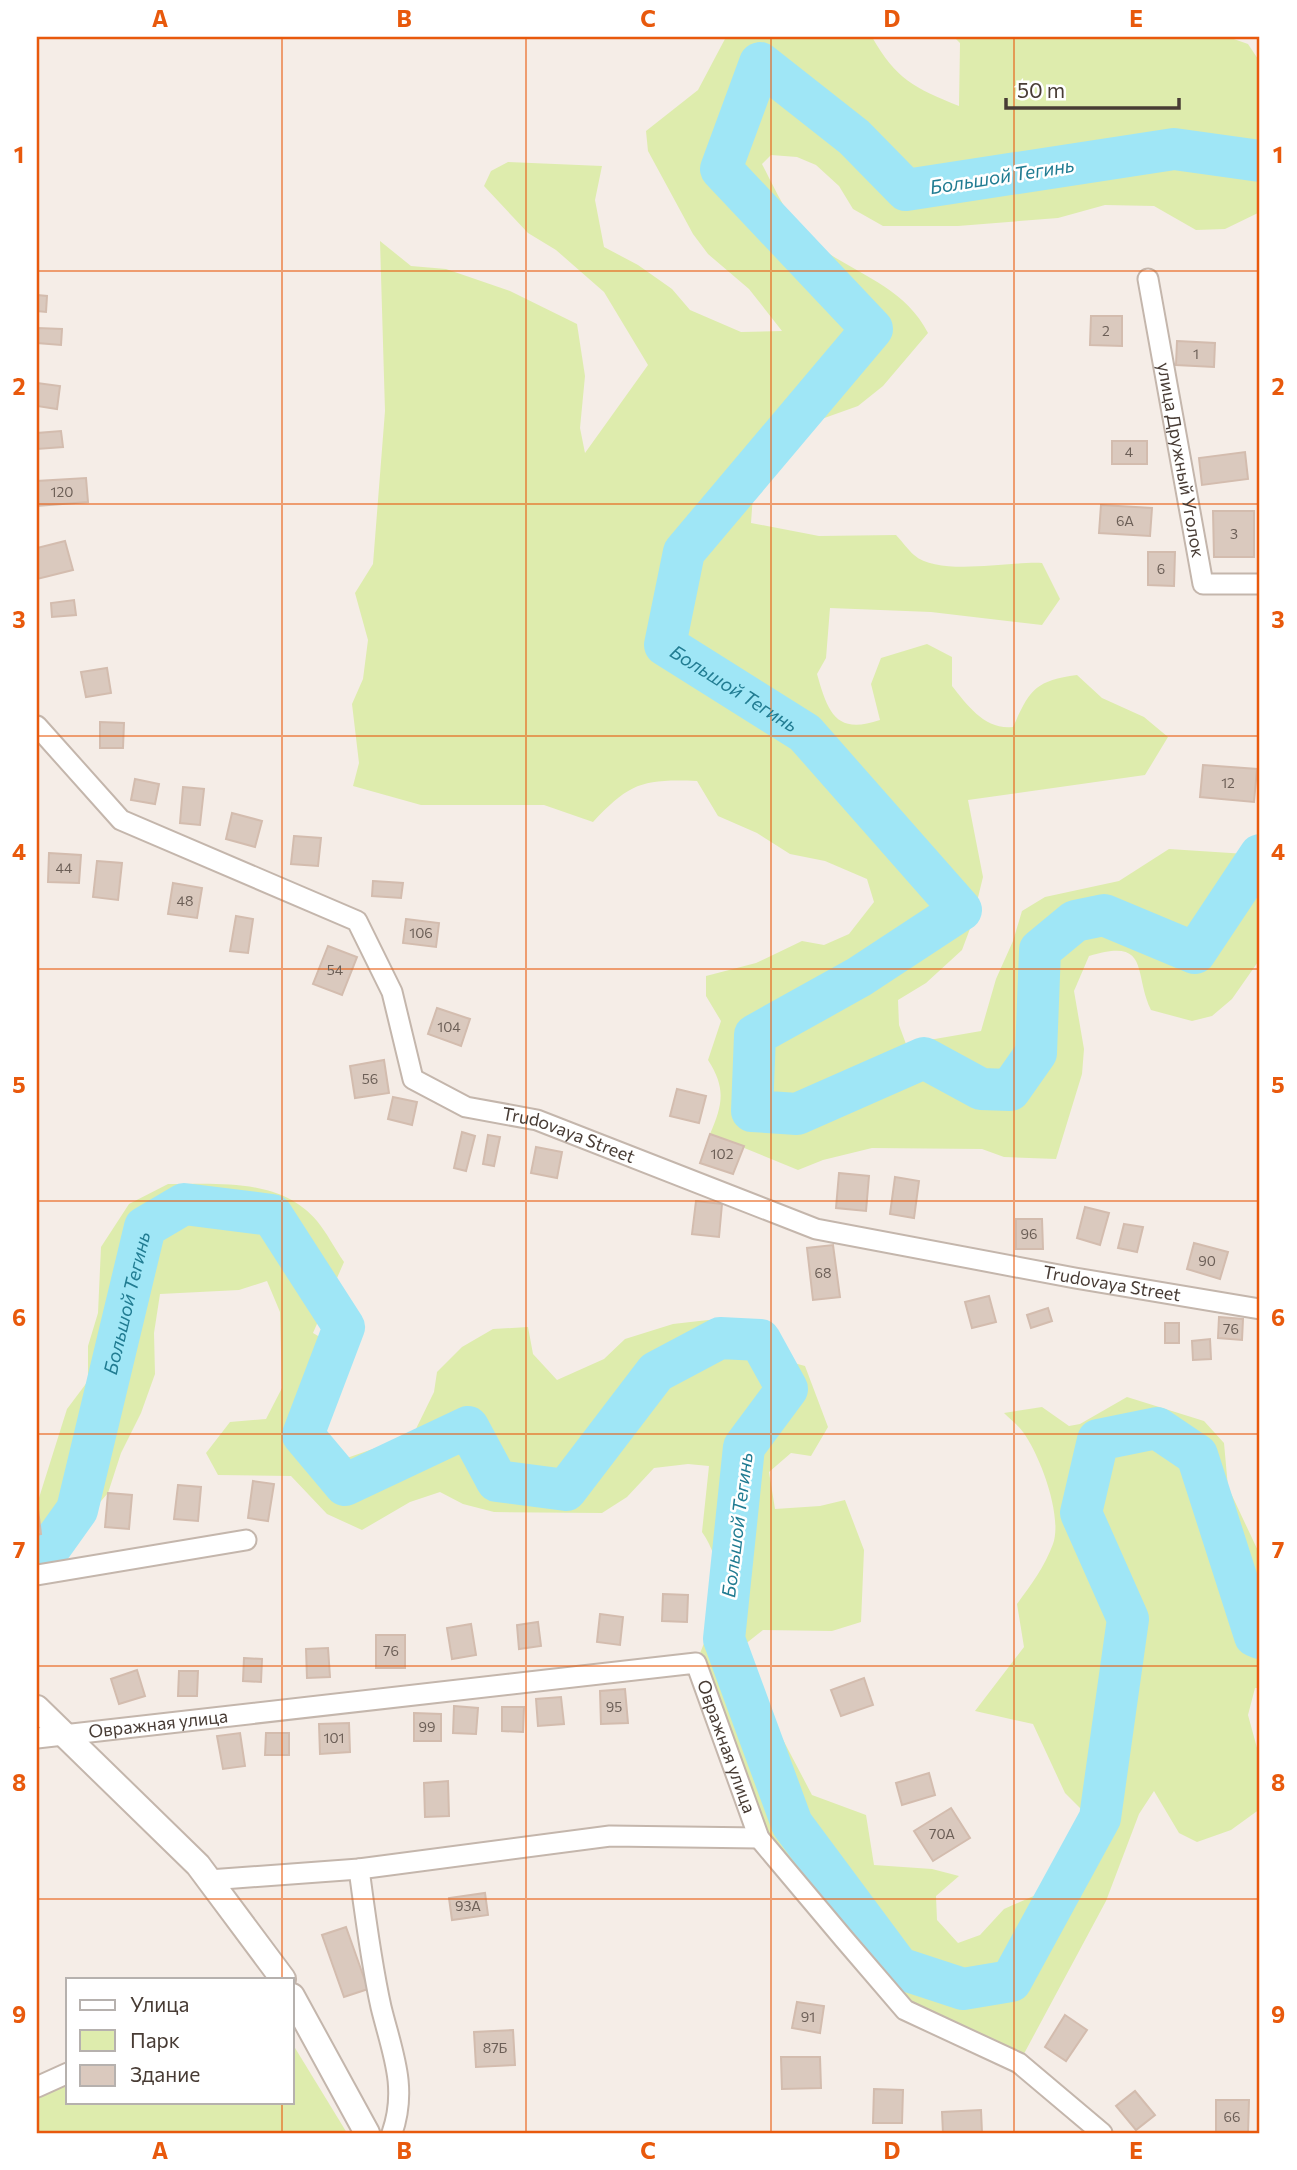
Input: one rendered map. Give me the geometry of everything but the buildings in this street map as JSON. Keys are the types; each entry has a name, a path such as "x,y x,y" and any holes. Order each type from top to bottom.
{"street":[{"name":"улица Дружный Уголок","path":"1148,279 1203,584 1260,584"},
{"name":"Trudovaya Street","path":"37,726 121,820 357,922 392,992 412,1079 466,1107 537,1120 816,1228 1075,1278 1260,1309"},
{"path":"37,1575 246,1540"},
{"name":"Овражная улица","path":"37,1738 696,1663 759,1838 905,2010 1019,2063 1102,2133"},
{"name":"Овражная улица","path":"37,1708 209,1880 282,1978"},
{"path":"209,1880 359,1868 611,1836 759,1838"},
{"path":"359,1868 381,2007 394,2047 399,2084 396,2120 392,2133"},
{"path":"294,2000 367,2133"},
{"path":"37,2087 66,2074"}],"green space":[{"path":"726,37 872,37 898,73 930,94 959,106 960,43 954,37 1228,37 1248,44 1260,62 1260,212 1225,229 1196,230 1154,206 1105,205 1058,218 958,226 883,226 853,209 839,186 816,165 797,157 771,155 762,164 804,235 905,302 928,333 883,386 858,406 816,421 795,440 777,465 754,480 751,523 819,536 896,535 914,555 925,562 940,565 957,567 1042,563 1060,599 1042,625 931,612 830,608 826,658 817,674 830,710 836,717 853,725 880,720 871,684 881,658 927,644 952,657 952,686 978,715 994,725 1013,727 1035,689 1051,680 1077,675 1102,698 1144,717 1168,737 1145,775 968,800 983,877 971,926 962,950 926,983 898,1000 899,1025 906,1044 981,1031 996,979 1013,941 1022,911 1045,897 1119,881 1169,849 1246,854 1260,831 1260,959 1232,999 1212,1016 1192,1021 1151,1010 1140,972 1131,955 1122,951 1109,951 1089,956 1074,991 1084,1049 1082,1074 1056,1159 1004,1157 982,1149 872,1148 823,1160 798,1170 710,1134 718,1114 721,1096 718,1079 708,1060 721,1021 706,996 706,976 756,963 802,941 824,945 849,934 874,902 867,879 825,861 790,854 757,833 718,816 697,781 663,781 638,786 617,799 593,822 544,805 421,805 353,786 359,763 352,704 363,679 368,640 355,593 373,564 385,411 380,241 411,266 446,269 510,291 577,324 585,376 580,428 585,453 648,365 604,292 556,250 528,233 484,186 491,171 508,162 602,166 595,200 604,247 638,265 672,289 690,310 741,332 782,331 749,289 708,254 693,234 648,151 646,131 698,90"},
{"path":"168,1184 228,1184 267,1190 302,1207 328,1236 344,1262 313,1333 349,1354 322,1439 344,1459 413,1435 434,1392 437,1372 462,1347 493,1329 528,1327 533,1354 557,1380 604,1359 625,1339 673,1324 708,1320 745,1325 754,1352 805,1366 828,1427 811,1456 791,1453 769,1472 775,1509 820,1506 845,1500 864,1550 861,1622 832,1631 763,1630 744,1645 749,1675 812,1795 866,1815 874,1865 932,1869 959,1876 936,1896 937,1920 958,1943 980,1935 1004,1909 1047,1890 1076,1846 1082,1810 1065,1793 1033,1724 975,1711 1024,1647 1017,1604 1046,1560 1055,1532 1052,1502 1043,1470 1030,1442 1004,1413 1042,1407 1069,1426 1080,1424 1127,1397 1204,1421 1224,1443 1228,1487 1260,1555 1260,1688 1255,1688 1248,1715 1260,1759 1260,1809 1231,1830 1197,1842 1179,1833 1154,1791 1139,1814 1106,1901 1019,2063 913,2013 759,1838 696,1663 709,1631 717,1597 716,1564 702,1532 709,1466 688,1464 654,1468 627,1497 602,1513 494,1512 463,1504 440,1492 410,1502 362,1530 327,1514 291,1476 218,1475 206,1453 230,1422 266,1419 282,1388 280,1312 267,1281 239,1290 160,1294 154,1333 155,1374 141,1413 121,1453 108,1493 81,1524 61,1554 37,1560 37,1535 41,1534 38,1501 67,1409 88,1381 88,1346 98,1313 101,1247 129,1204"},
{"path":"294,2046 347,2133 37,2133 37,2094 66,2081 66,2104 294,2104"}],"waterway":[{"name":"Большой Тегинь","path":"1260,161 1174,149 906,190 854,137 760,63 721,169 872,329 684,552 665,645 805,733 961,910 859,977 755,1035 752,1111 797,1114 924,1058 981,1089 1010,1090 1036,1053 1040,950 1075,921 1104,915 1195,953 1260,855"},
{"name":"Большой Тегинь","path":"37,1546 52,1545 77,1510 145,1227 184,1204 272,1215 344,1327 303,1435 345,1485 468,1427 497,1481 566,1490 656,1372 720,1338 760,1340 787,1389 744,1447 724,1639 792,1824 899,1968 963,1989 1011,1981 1100,1818 1128,1619 1081,1513 1098,1440 1157,1428 1197,1455 1255,1636 1260,1638"}]}
